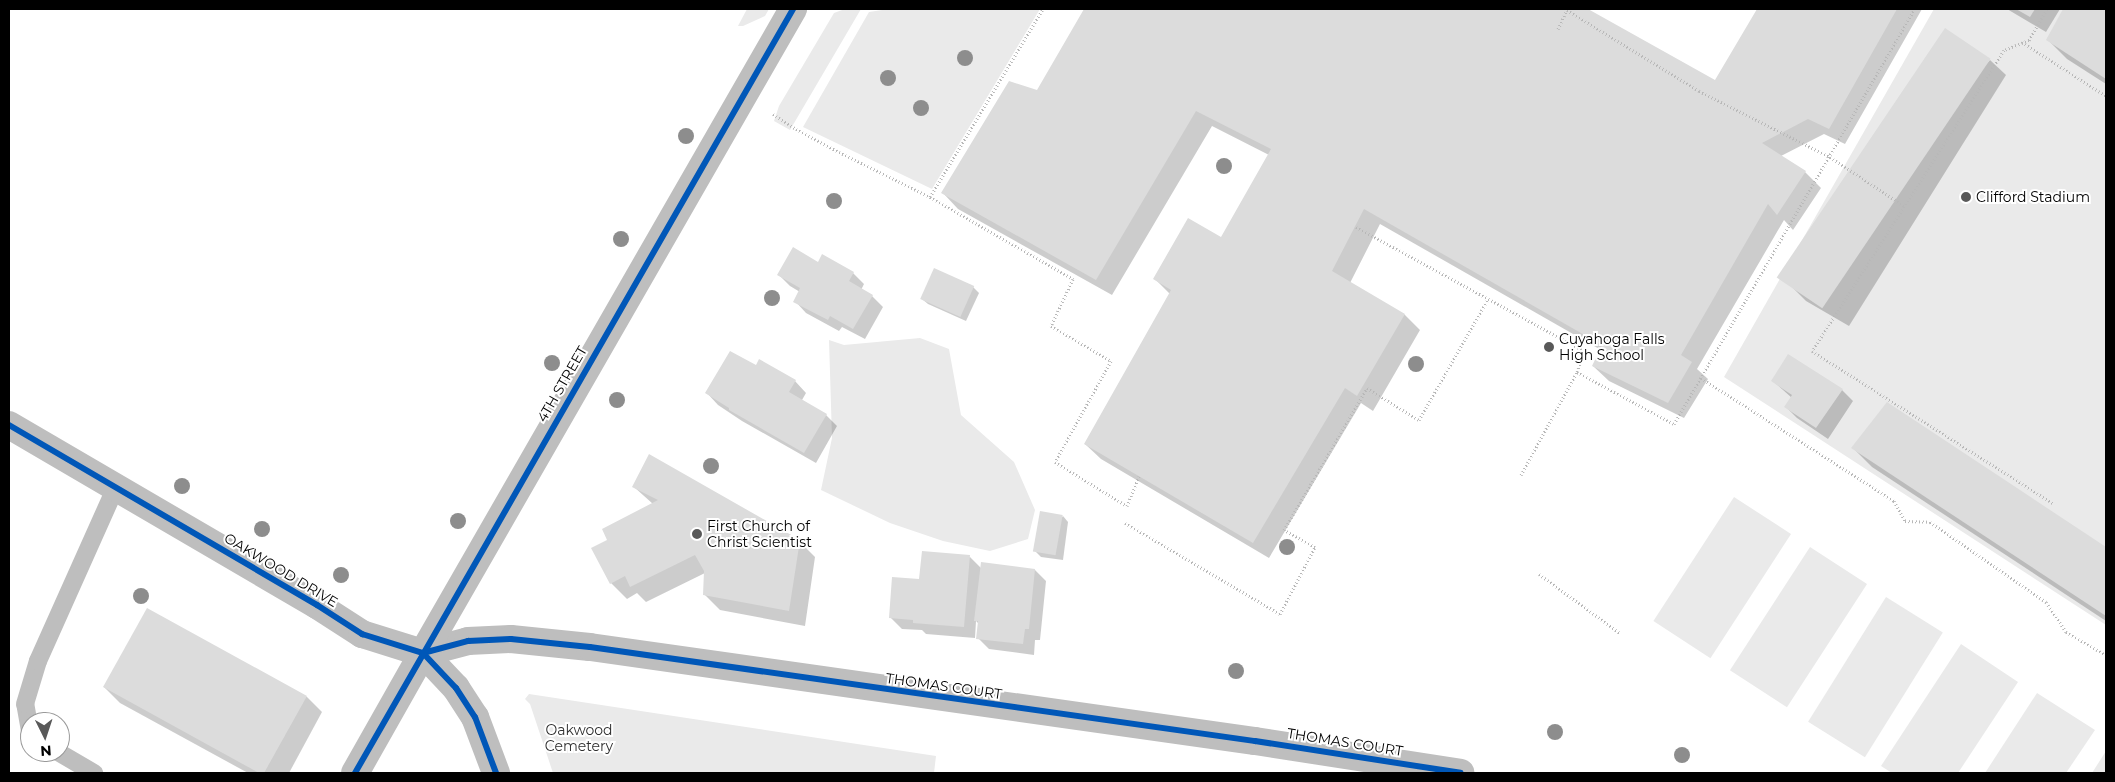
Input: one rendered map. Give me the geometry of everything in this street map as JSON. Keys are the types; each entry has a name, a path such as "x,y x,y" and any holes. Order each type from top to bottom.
{"street":[{"name":"4TH STREET","path":"355,773 792,9"},
{"name":"OAKWOOD DRIVE","path":"9,425 362,634 423,653 456,688 475,717 496,773"},
{"name":"THOMAS COURT","path":"423,653 468,641 511,639 590,647 1255,741 1461,773"}],"lane":[{"path":"26,712 25,704 38,661 116,487"},
{"path":"70,759 94,773"}],"path":[{"path":"930,197 1043,9"},
{"path":"1578,372 1674,424 1916,9"},
{"path":"2047,9 2029,40 2004,50 1812,351 2054,504"},
{"path":"1558,29 1567,10 1700,91 1830,157 1904,206"},
{"path":"2022,42 2106,96"},
{"path":"743,93 796,129 930,197 1073,279 1051,326 1110,361 1055,462 1127,506 1139,476"},
{"path":"1356,227 1584,351 1578,372 1521,475"},
{"path":"1125,522 1280,614 1315,547 1284,530 1367,388 1419,420 1488,299"},
{"path":"1701,378 1894,501 1905,521 1930,522 2046,602 2066,632 2106,655"},
{"path":"1539,574 1620,633"}],"green space":[{"path":"747,9 769,9 765,16 743,26 738,26"},
{"path":"845,9 861,9 790,130 774,121 779,106 834,13"},
{"path":"889,9 1040,9 932,189 803,127 869,12"},
{"name":"Clifford Stadium","path":"1934,9 2106,9 2106,625 1724,377"},
{"path":"920,338 949,349 961,415 1014,462 1035,510 1028,539 990,551 943,541 890,523 821,490 832,438 829,340 844,345"},
{"path":"1734,497 1791,534 1710,658 1653,621"},
{"path":"1810,547 1867,584 1787,707 1730,670"},
{"path":"1886,597 1943,633 1865,757 1808,722"},
{"path":"1961,644 2018,682 1958,773 1892,773 1881,766"},
{"path":"2037,693 2095,730 2066,773 1985,773"},
{"name":"Oakwood Cemetery","path":"529,694 936,756 934,773 553,773 530,704 525,699"},
{"path":"2106,751 2106,773 2092,773"}],"building":[{"name":"Cuyahoga Falls High School","path":"1084,9 1588,9 1715,80 1757,9 1897,9 1829,129 1808,119 1762,143 1806,171 1777,215 1768,204 1681,355 1692,362 1668,403 1592,366 1602,345 1364,209 1332,271 1405,314 1357,396 1345,388 1253,543 1084,444 1171,290 1153,279 1188,218 1221,237 1271,149 1196,111 1096,280 941,193 1009,81 1037,90"},
{"path":"2016,9 2035,9 2030,17"},
{"path":"2063,9 2106,9 2106,79 2046,40"},
{"path":"1945,28 1991,59 1822,308 1777,278"},
{"path":"793,247 818,262 822,254 854,272 849,281 873,295 853,329 830,316 828,320 793,302 800,288 777,275"},
{"path":"934,268 974,286 960,317 920,299"},
{"path":"730,351 756,365 759,359 796,380 789,392 827,414 804,453 729,410 729,408 705,393"},
{"path":"1788,354 1843,389 1816,428 1784,407 1792,395 1771,381"},
{"path":"1887,402 2106,547 2106,616 1851,448"},
{"name":"First Church of Christ Scientist","path":"649,454 800,540 789,611 703,595 704,571 695,555 630,587 625,576 610,584 591,548 607,540 602,529 658,500 632,487"},
{"path":"1040,511 1063,515 1056,555 1033,551"},
{"path":"922,551 970,555 964,627 913,623 913,620 889,618 892,577 919,579"},
{"path":"981,562 1035,569 1029,629 1025,629 1023,644 976,639 978,621 974,621"},
{"path":"147,608 307,696 264,773 259,773 103,687"}],"cycle path":[{"path":"355,773 793,9"},
{"path":"9,425 317,605 362,634 423,653 456,688 475,717 496,773"},
{"path":"423,653 468,641 511,639 590,647 1255,741 1461,773"}],"place":[{"name":"Clifford Stadium","path":"1966,197"},
{"name":"Cuyahoga Falls High School","path":"1549,347"},
{"name":"First Church of Christ Scientist","path":"697,534"}]}
